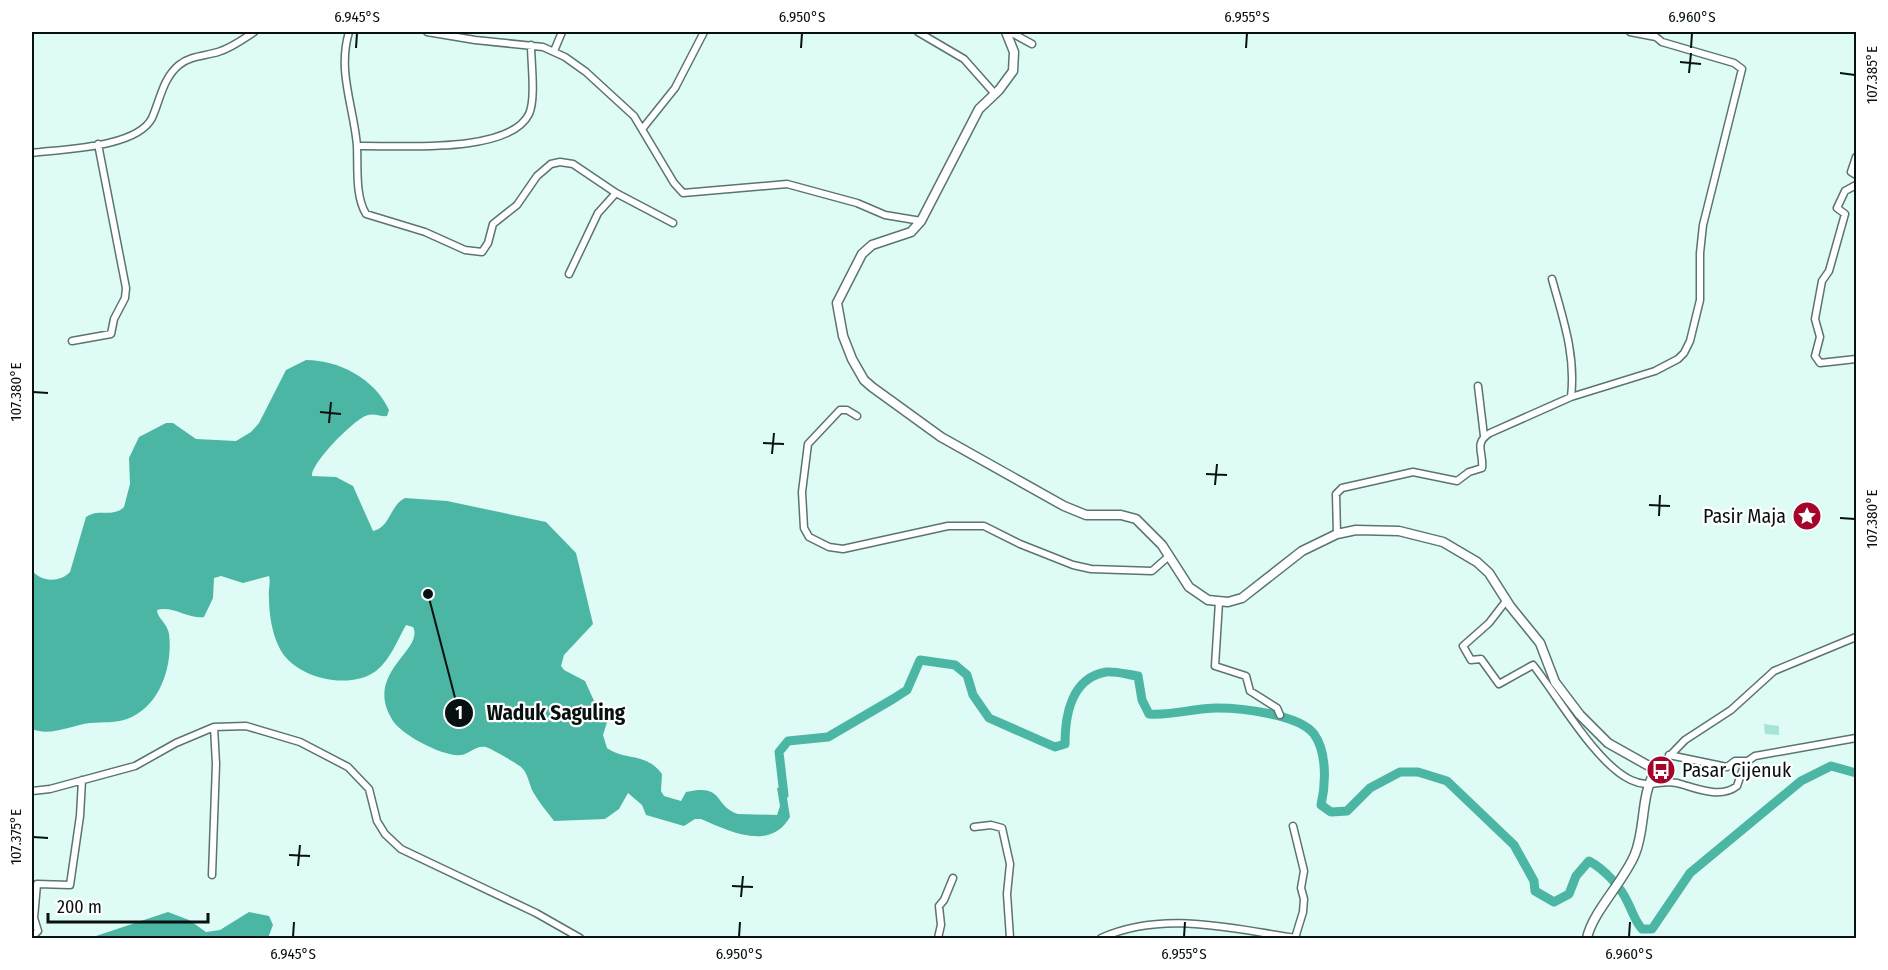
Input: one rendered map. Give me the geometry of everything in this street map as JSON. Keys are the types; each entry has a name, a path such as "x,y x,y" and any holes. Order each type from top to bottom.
{"main road":[{"path":"1008,32 1014,52 1014,67 995,94 979,109 921,221 910,232 872,245 862,254 837,303 843,336 864,380 941,437 1064,506 1086,515 1121,515 1136,519 1143,524 1169,556 1194,592 1219,602 1242,598 1302,551 1337,534 1356,530 1399,531 1443,542 1484,567 1501,607 1540,643 1555,682 1580,716 1616,749 1656,770 1648,786 1639,842 1621,883 1592,924 1587,939"}],"street":[{"path":"32,153 123,139 146,127 163,88 180,64 190,58 227,49 254,32"},
{"path":"349,32 345,84 357,146 359,186 366,214 405,225 474,252 484,251 493,224 518,206 537,176 551,164 560,162 573,164 616,193 673,224"},
{"path":"427,32 475,40 531,45 554,51 586,72 622,103 643,128 674,183 686,194 787,184 857,203 885,215 921,221"},
{"path":"554,51 562,32"},
{"path":"643,128 675,88 704,32"},
{"path":"918,32 964,59 995,94"},
{"path":"1008,32 1032,44"},
{"path":"1484,436 1571,397 1655,370 1678,359 1690,341 1700,300 1700,240 1742,71 1739,65 1673,46 1654,36 1630,32"},
{"path":"357,146 477,142 513,131 528,116 531,106 531,45"},
{"path":"72,341 111,334 114,320 126,294 119,243 98,144"},
{"path":"1857,157 1851,172 1857,175"},
{"path":"1857,185 1845,191 1837,208 1845,214 1829,271 1822,281 1815,320 1820,341 1815,356 1820,363 1857,359"},
{"path":"569,274 598,213 616,193"},
{"path":"1552,279 1572,349 1574,368 1571,397"},
{"path":"1337,534 1336,494 1339,489 1413,472 1457,481 1469,472 1482,468 1479,445 1484,436 1478,386"},
{"path":"857,416 848,410 840,410 808,444 802,492 804,528 809,537 829,547 851,547 938,528 967,525 988,527 1052,558 1091,569 1152,571 1169,556"},
{"path":"1219,602 1215,666 1246,675 1250,691 1277,708 1280,715"},
{"path":"1501,607 1489,623 1463,646 1471,660 1481,659 1499,684 1533,665 1559,705 1607,760 1627,778 1648,786 1670,781 1700,790 1730,791 1740,782 1748,761"},
{"path":"1656,770 1685,740 1731,710 1774,671 1857,637"},
{"path":"32,791 135,766 176,742 214,727 246,726 273,733 300,742 338,761 369,789 377,821 385,834 402,849 536,913 580,939"},
{"path":"212,875 216,764 214,727"},
{"path":"1669,755 1727,767 1735,762 1748,761 1755,756 1857,738"},
{"path":"32,937 38,931 34,918 37,884 70,885 80,816 82,780"},
{"path":"974,826 991,825 1002,828 1010,864 1007,894 1010,939"},
{"path":"1101,939 1125,929 1167,922 1224,926 1296,938 1303,912 1304,899 1300,888 1304,871 1293,826"},
{"path":"938,939 941,925 939,906 953,878"}],"shaded area":[{"path":"306,360 331,363 355,373 375,389 389,410 387,416 368,415 354,424 318,461 312,476 336,477 353,486 373,531 383,526 396,506 405,498 447,501 546,522 576,553 593,624 564,655 561,666 564,670 585,681 595,703 609,716 603,735 607,748 649,762 656,767 662,774 661,791 664,796 681,801 686,792 707,791 713,793 725,806 738,814 777,815 780,806 777,788 785,786 790,817 782,828 772,834 748,836 701,819 695,819 684,826 646,815 642,805 628,793 619,809 605,819 554,821 533,792 523,769 514,762 486,747 479,747 461,755 434,749 405,732 393,721 385,704 385,689 389,676 411,645 414,636 413,627 406,625 393,650 376,671 365,677 351,680 323,678 296,667 279,647 273,630 270,610 269,576 243,583 221,576 214,578 213,598 204,617 168,609 157,610 169,634 169,659 162,684 156,695 138,713 114,722 90,723 46,732 32,729 32,570 40,577 50,580 66,576 70,572 86,517 95,513 115,512 124,507 130,484 129,458 139,437 166,423 173,423 196,439 236,441 251,432 259,423 286,370"},
{"path":"1764,724 1779,726 1779,735 1765,734"},
{"path":"168,912 189,920 206,932 220,930 249,912 269,916 273,925 268,938 90,938"}],"waterway":[{"path":"784,795 779,752 788,741 828,737 893,699 907,690 920,660 955,665 967,675 973,695 989,718 1055,747 1065,744 1066,722 1072,700 1085,682 1106,672 1138,676 1142,700 1149,714 1208,708 1240,709 1283,717 1306,727 1314,734 1321,750 1324,778 1321,805 1331,812 1347,811 1370,788 1400,772 1418,772 1447,781 1514,845 1534,881 1535,891 1554,902 1569,894 1576,876 1589,861 1617,885 1642,929 1652,929 1690,873 1801,781 1831,766 1856,773"}],"place":[{"name":"Pasir Maja","path":"1807,516"},
{"name":"Waduk Saguling","path":"428,594"},
{"name":"Pasar Cijenuk","path":"1661,770"}]}
